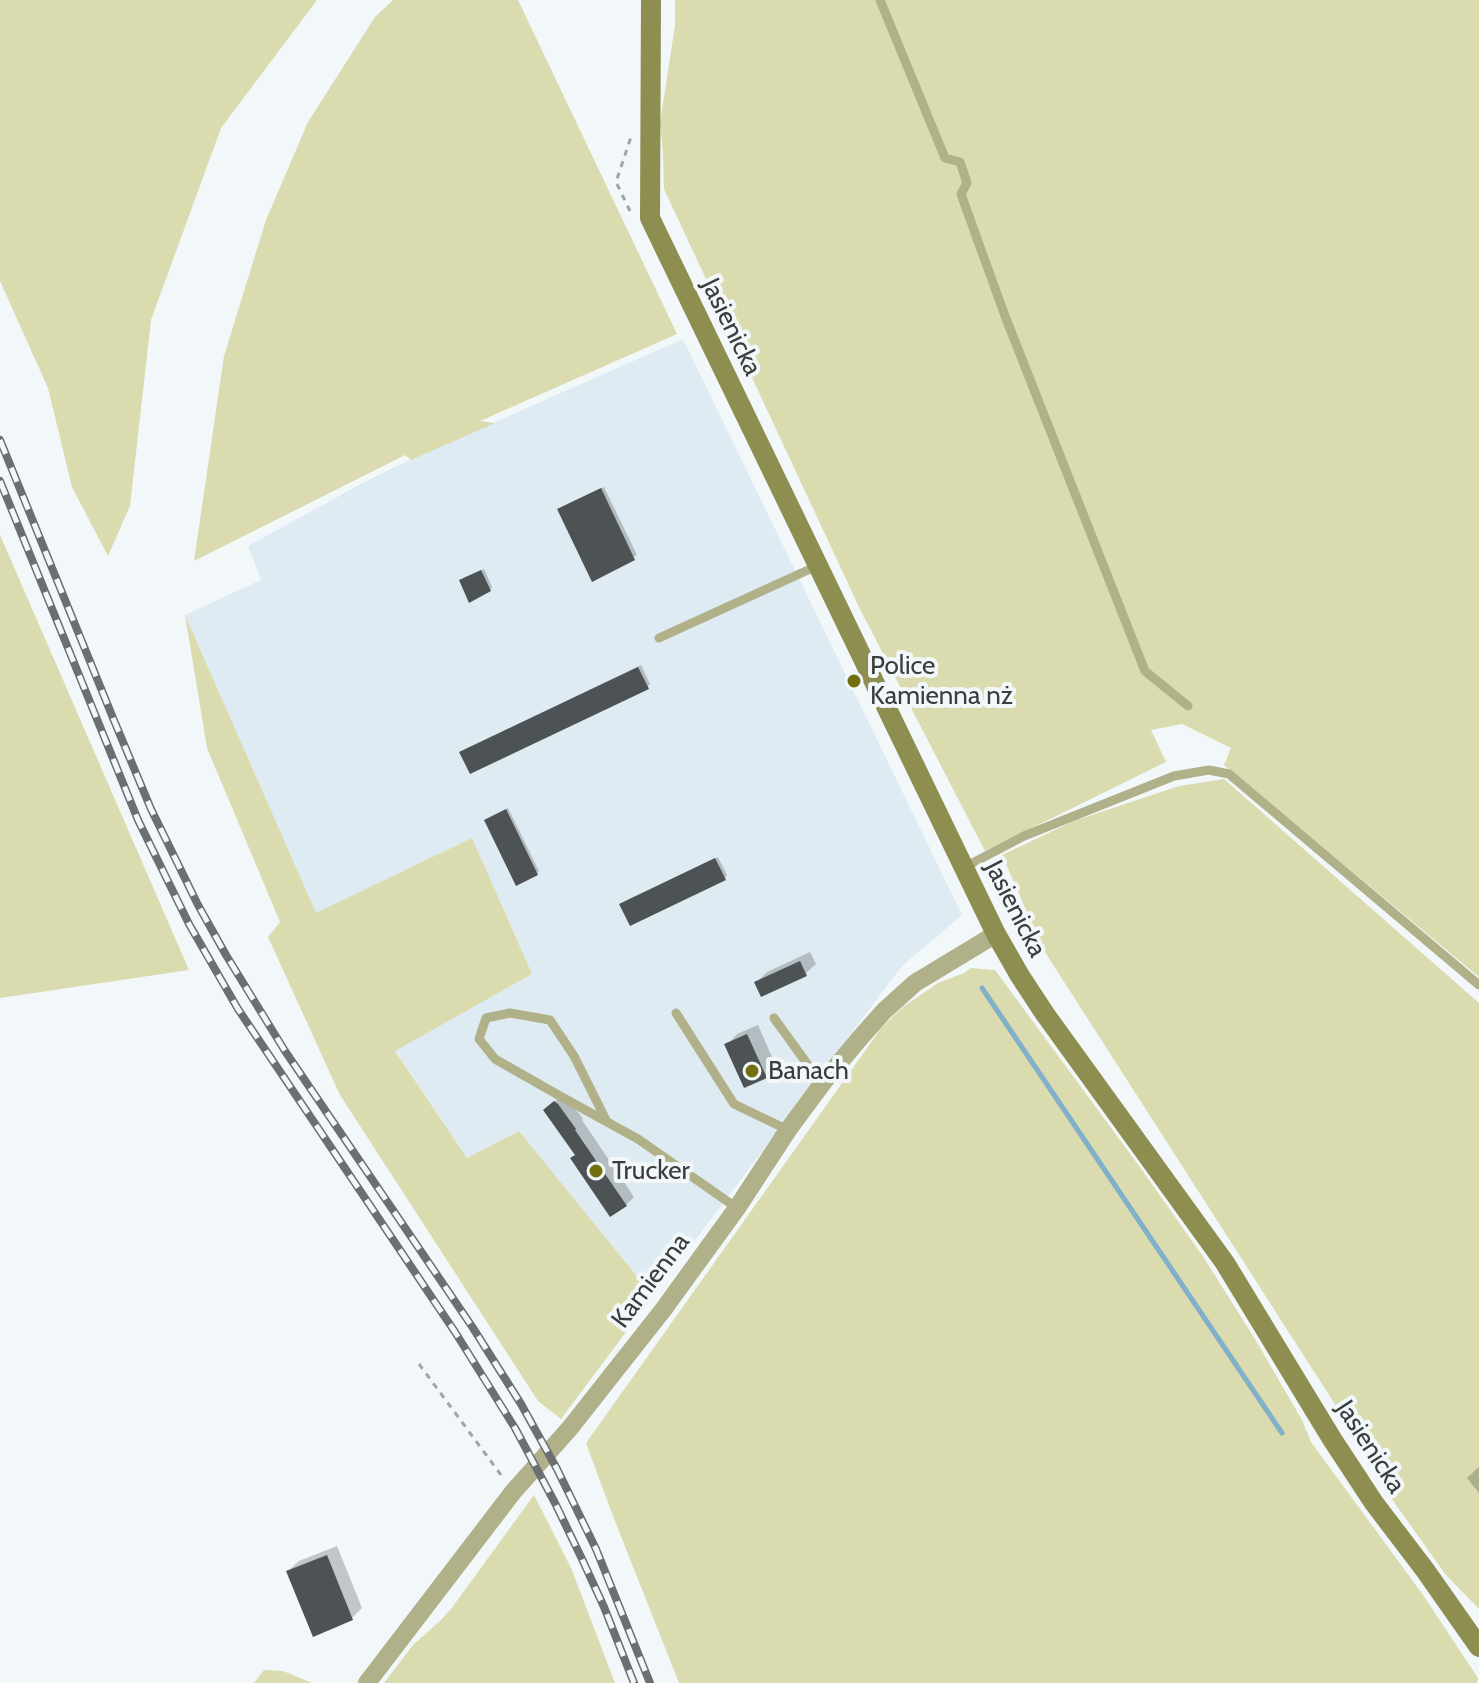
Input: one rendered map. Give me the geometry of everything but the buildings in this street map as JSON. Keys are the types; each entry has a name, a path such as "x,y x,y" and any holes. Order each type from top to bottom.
{"main road":[{"name":"Jasienicka","path":"651,0 650,218 996,934 1045,1014 1225,1263 1353,1471 1479,1647"},
{"name":"Jasienicka","path":"1425,1570 1479,1622"}],"street":[{"name":"Kamienna","path":"367,1683 513,1492 570,1428 654,1321 825,1080 884,1011 915,983 996,934"}],"lane":[{"path":"880,0 945,158 960,162 967,183 961,194 1005,316 1145,671 1188,706"},
{"path":"659,638 819,565"},
{"path":"965,867 1024,836 1174,776 1209,770 1229,774 1479,985"},
{"path":"607,1122 574,1056 550,1020 510,1013 486,1018 479,1039 495,1059 607,1122 638,1139 737,1208"},
{"path":"676,1013 734,1104 788,1130"},
{"path":"774,1018 808,1065 825,1080"}],"path":[{"path":"419,1364 513,1492"}],"shaded area":[{"path":"683,339 962,915 902,966 653,1296 519,1131 467,1158 395,1050 532,974 472,838 316,914 185,615 261,580 248,546 407,461"}],"green space":[{"path":"0,0 317,0 221,128 151,320 130,506 108,556 72,487 48,388 0,281"},
{"path":"393,0 518,0 677,334 480,421 495,423 411,460 405,455 194,561 224,356 266,220 308,122 375,17"},
{"path":"675,0 1479,0 1479,977 1224,765 1231,748 1182,724 1151,730 1166,762 985,851 859,607 664,189 660,123 675,25"},
{"path":"0,535 189,970 0,998"},
{"path":"185,615 316,913 472,838 532,974 395,1051 467,1158 519,1131 653,1296 561,1419 538,1401 340,1095 268,937 280,922 207,748"},
{"path":"1224,779 1479,1003 1479,1609 1446,1575 1391,1498 1338,1409 1043,949 1002,855 1074,821 1179,786"},
{"path":"971,968 995,970 1142,1170 1202,1255 1255,1339 1302,1420 1311,1442 1423,1595 1478,1678 1477,1683 679,1683 586,1443 882,1027 903,1007 938,983"},
{"path":"534,1495 571,1568 615,1683 384,1683 413,1645 451,1609"},
{"path":"264,1670 283,1671 312,1683 254,1683"}],"waterway":[{"path":"982,988 1282,1433"}],"railway":[{"path":"0,440 151,809 198,905 285,1051 521,1404 596,1549 650,1683"},
{"path":"0,481 138,820 189,924 238,1009 455,1332 515,1428 582,1559 634,1683"}],"place":[{"name":"Police Kamienna nż","path":"854,681"},
{"name":"Banach","path":"752,1071"},
{"name":"Trucker","path":"596,1171"}]}
